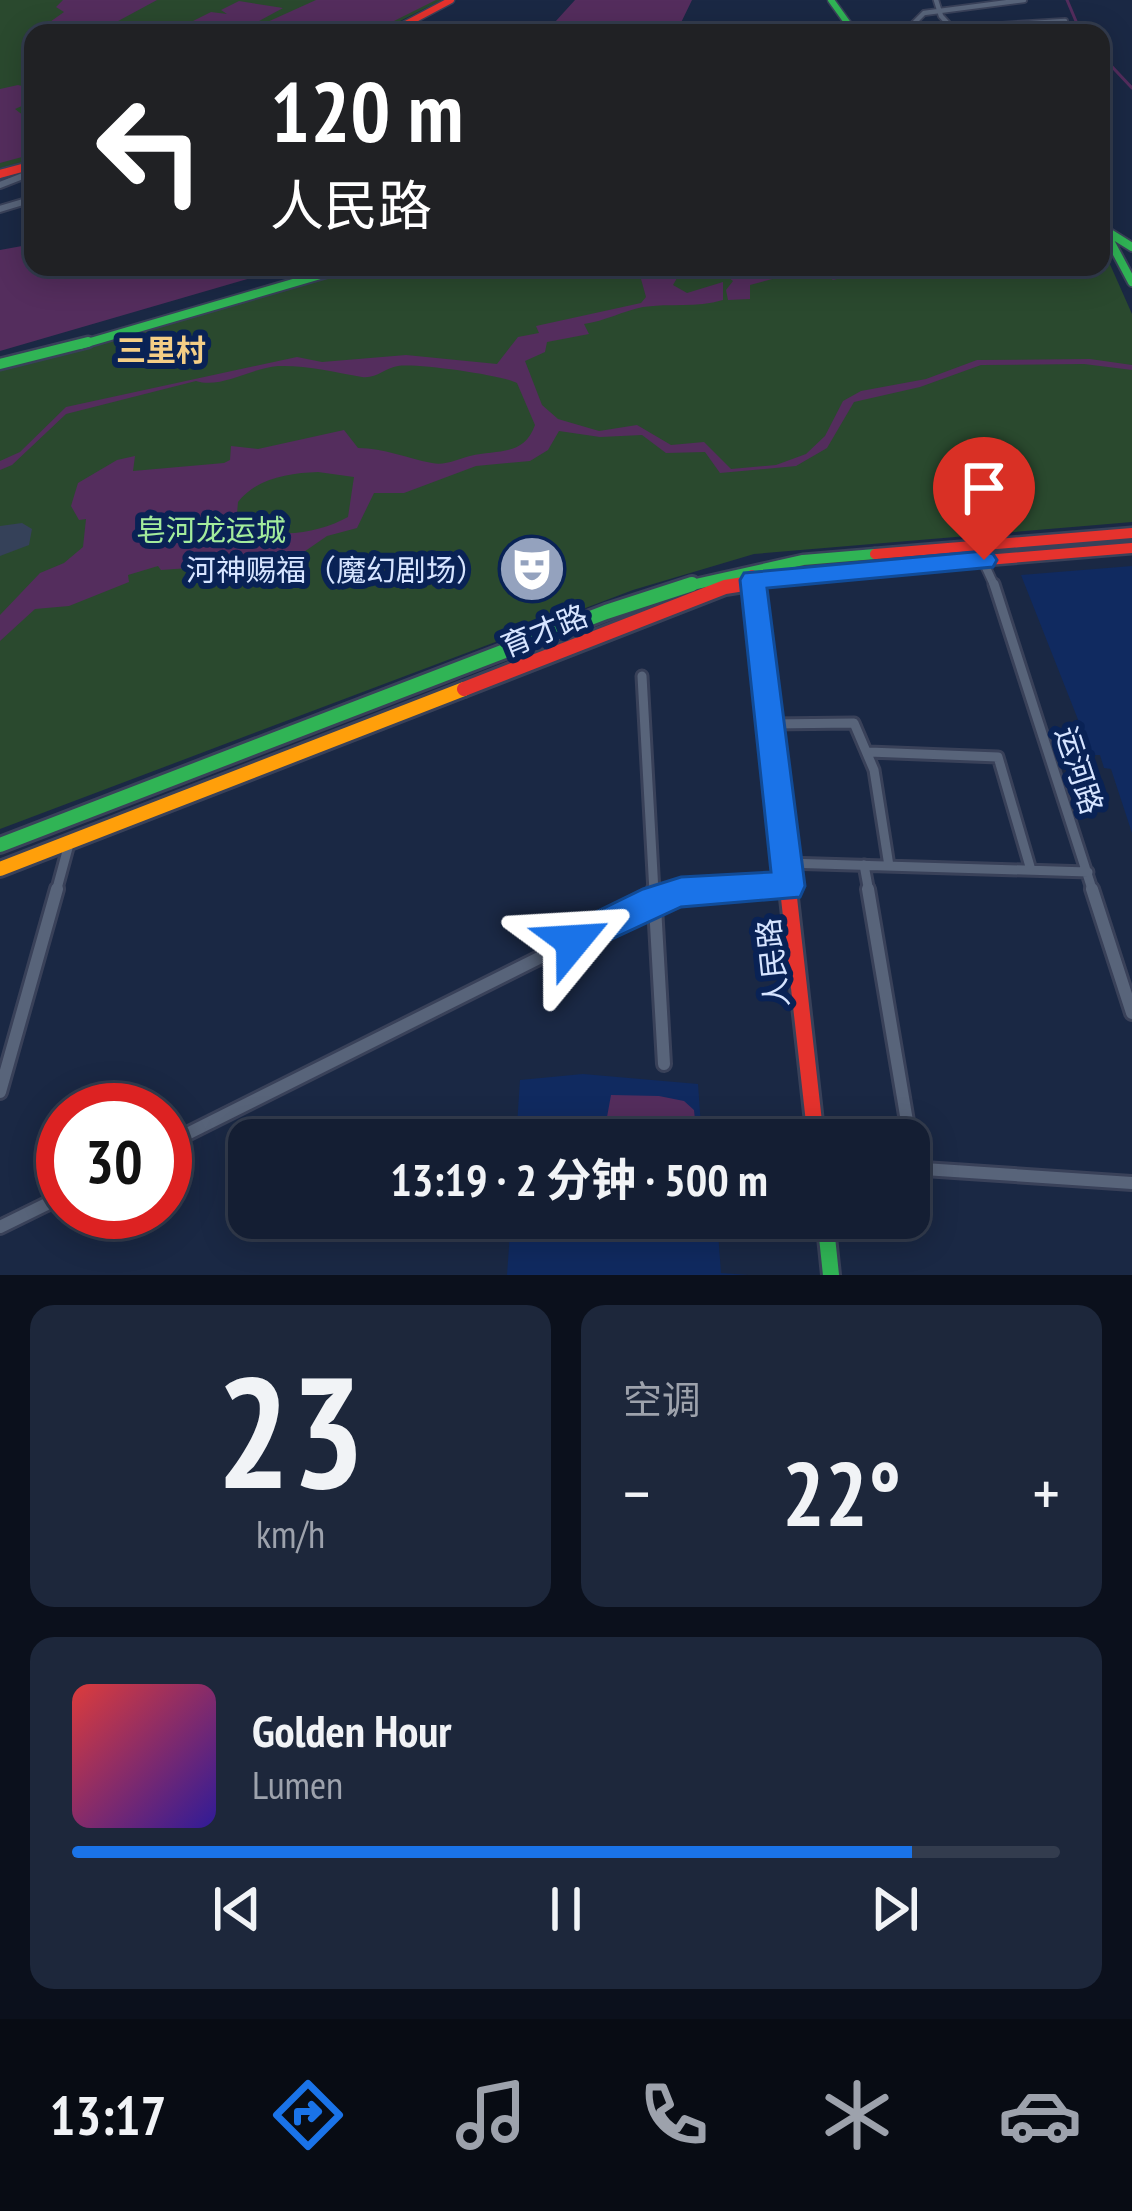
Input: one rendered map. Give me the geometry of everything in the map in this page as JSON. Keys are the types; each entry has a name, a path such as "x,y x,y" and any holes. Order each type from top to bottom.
{"street":[{"path":"406,24 451,0"},
{"path":"936,0 950,24"},
{"path":"959,0 963,8"},
{"path":"911,24 921,15 1024,0"},
{"path":"972,7 989,24"},
{"path":"1038,24 1065,21"},
{"path":"1110,241 1132,282"},
{"path":"1115,251 1132,249"},
{"path":"1132,266 1132,282"},
{"path":"0,364 71,349 110,333 316,276"},
{"name":"育才路","path":"0,844 606,612 752,573 1132,533"},
{"name":"运河路","path":"976,546 1132,1013"},
{"name":"育才路","path":"0,869 752,573 1132,548"},
{"name":"人民路","path":"752,573 814,1119"},
{"path":"642,676 664,1064"},
{"path":"771,724 854,723 864,734 889,866"},
{"path":"869,752 998,757 1030,870"},
{"path":"0,1093 69,844"},
{"path":"786,863 1088,872"},
{"path":"863,866 904,1119"},
{"path":"192,1132 655,900 681,892 788,886"},
{"path":"930,1169 1132,1183"},
{"path":"0,1227 36,1209"},
{"path":"827,1239 831,1275"}],"shaded area":[{"path":"63,0 157,0 113,24 47,24 64,12 56,7"},
{"path":"316,0 436,0 388,24 263,24"},
{"path":"575,0 692,0 680,24 553,24"},
{"path":"239,1 283,8 254,24 187,24 211,12 227,14 221,10"},
{"path":"24,87 24,105 15,109 24,116 24,156 0,163 0,89"},
{"path":"24,246 24,276 258,276 0,351 0,250"},
{"path":"645,276 700,276 677,278 673,285 687,293 723,282 723,300 643,307 584,324 589,334 547,342 545,352 525,361 542,405 558,419 599,431 637,425 671,445 704,442 731,469 776,465 806,454 825,436 843,401 861,391 926,379 977,360 1090,359 1132,365 1132,370 1084,364 981,365 920,387 854,402 827,448 796,466 720,473 705,452 666,453 642,435 600,437 559,431 548,450 530,461 476,466 404,493 374,493 357,528 327,536 298,556 267,558 244,572 204,567 161,570 158,566 128,575 129,582 69,606 35,609 0,641 0,615 40,573 64,563 83,547 86,519 79,520 71,506 78,483 117,460 135,456 133,471 224,463 230,460 231,446 258,449 344,430 358,448 442,464 517,447 535,425 517,383 495,377 408,366 362,377 278,366 66,414 12,465 0,470 0,461 20,452 66,407 297,357 322,362 406,355 497,364 518,337 539,333 536,326 641,303 646,297 641,279","holes":["318,472 354,477 348,517 321,528 276,533 261,530 237,514 238,502 254,487 274,478"]},
{"path":"727,276 784,276 750,285 750,299 728,300 726,290 733,281"},
{"path":"1132,566 1132,833 1111,769 1104,768 1100,755 1092,755 1021,575"},
{"path":"583,1074 698,1084 700,1119 517,1119 520,1080"},
{"path":"611,1095 659,1096 684,1101 694,1110 695,1119 607,1119"},
{"path":"510,1239 719,1239 721,1273 748,1275 507,1275"}],"green space":[{"path":"0,0 442,0 394,24 24,24 24,161 0,168"},
{"name":"皂河龙运城","path":"1110,264 1132,314 1132,522 754,554 633,590 0,829 0,370 329,276 1110,276"}],"building":[{"path":"22,523 32,529 29,545 0,556 0,526"}],"waterway":[{"path":"1067,0 1077,24"},
{"path":"1110,65 1132,88"}],"traffic: fast":[{"path":"831,0 848,24"},
{"path":"1110,233 1132,247"},
{"path":"1110,241 1132,282"},
{"path":"0,364 71,349 110,333 316,276"},
{"path":"0,845 606,612 713,577 803,560 875,554"},
{"path":"827,1239 831,1275"}],"traffic: slow":[{"path":"0,869 464,689"}],"traffic: jam":[{"path":"406,24 451,0"},
{"path":"0,174 24,167"},
{"path":"875,554 1132,533"},
{"path":"464,689 725,587 792,576 1132,548"},
{"path":"752,575 814,1119"}],"place":[{"name":"河神赐福（魔幻剧场）","path":"532,569"}],"district":[{"name":"三里村","path":"161,349"}],"route":[{"path":"573,941 681,892 788,886 753,580 984,560"}]}
